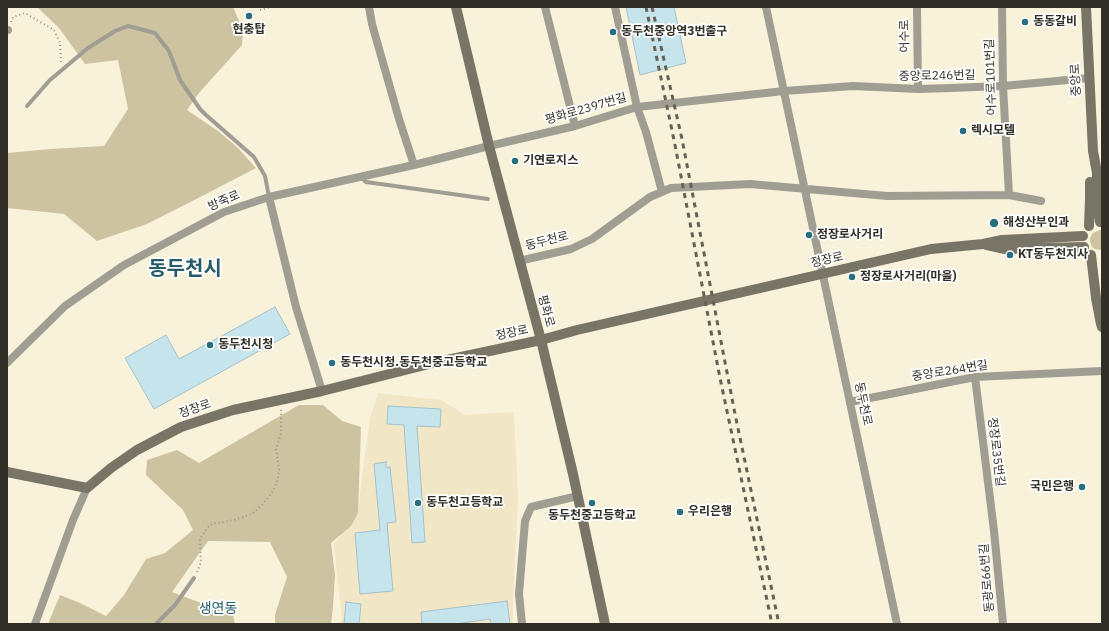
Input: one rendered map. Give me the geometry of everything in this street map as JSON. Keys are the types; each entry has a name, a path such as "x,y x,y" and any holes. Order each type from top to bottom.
{"street":[{"path":"369,7 372,24 399,119 414,165"},
{"name":"평화로","path":"456,7 489,146 540,340 578,496 605,624"},
{"path":"545,7 575,126"},
{"name":"평화로2397번길","path":"489,146 575,126 637,107 616,7"},
{"name":"동두천로","path":"766,7 897,624"},
{"name":"어수로","path":"916,7 918,89"},
{"name":"어수로101번길","path":"1002,7 1003,86 1009,194"},
{"name":"중앙로","path":"1086,7 1093,151"},
{"name":"중앙로246번길","path":"784,91 853,86 918,89 1003,86 1089,78"},
{"path":"662,192 646,132 637,107 784,91"},
{"name":"방죽로","path":"7,363 65,306 124,265 224,212 269,197 414,165 489,146"},
{"path":"1088,226 1094,223 1101,223 1097,200 1097,173 1093,151"},
{"path":"1093,151 1090,176 1088,226 1082,242 1087,252 1096,256 1096,298 1102,327"},
{"name":"동두천로","path":"519,261 578,246 592,239 650,197 671,188 750,184 804,190 887,196 1009,194 1041,202"},
{"path":"269,197 296,307 322,391"},
{"path":"983,244 1002,240 1083,236"},
{"path":"983,244 1005,249 1084,247"},
{"name":"정장로","path":"35,624 72,520 87,488 111,468 137,450 181,427 233,410 322,391 433,363 540,340 931,249 983,244"},
{"name":"중앙로264번길","path":"850,402 975,377 1102,371"},
{"name":"정장로35번길","path":"975,377 994,531"},
{"path":"7,472 87,488"},
{"path":"522,624 519,594 525,521 531,507 578,496"},
{"name":"동광로66번길","path":"994,531 1003,624"}],"lane":[{"path":"27,106 61,70 88,48 115,31 128,26 155,33 169,51 180,80 200,109 254,157 265,176 269,197"},
{"path":"360,176 366,182 488,199"},
{"path":"156,624 176,605 194,578"}],"path":[{"path":"260,10 270,7"},
{"path":"8,30 13,16 25,13 54,30 60,42 61,70"},
{"path":"194,578 200,562 200,539 208,527 212,524 234,520 252,514 263,504 273,491 278,479 279,469 276,449 281,433 280,410 282,400"}],"shaded area":[{"path":"37,7 233,7 243,30 242,45 199,93 187,110 218,131 238,148 256,168 147,224 97,241 64,214 7,208 7,153 104,146 128,109 118,60 85,64 59,28"},
{"path":"1100,230 1102,231 1102,250 1092,247 1090,241 1093,233"},
{"path":"378,393 441,400 465,415 514,412 518,498 513,624 336,624 342,621 334,545 358,509 370,418"},
{"path":"299,405 323,405 342,421 361,427 358,513 351,526 331,543 335,575 331,624 275,624 275,615 287,577 270,542 208,541 172,592 233,615 235,624 48,624 60,595 106,616 124,595 146,559 165,553 193,530 183,510 146,475 147,460 177,450 199,463"}],"building":[{"path":"626,7 674,7 686,63 640,75"},
{"path":"275,307 290,334 154,409 125,358 166,335 179,359"},
{"path":"388,406 441,409 440,427 417,426 425,542 412,543 404,425 387,424"},
{"path":"386,462 386,468 390,467 396,522 387,523 393,591 360,594 355,533 380,530 374,464"},
{"path":"507,601 510,624 491,624 490,619 456,624 422,624 421,612"},
{"path":"346,602 361,604 359,624 344,624"}],"railway":[{"path":"646,7 674,140 720,378 772,624"},
{"path":"652,7 682,139 735,414 779,624"}],"place":[{"name":"현충탑","path":"249,16"},
{"name":"동동갈비","path":"1025,22"},
{"name":"동두천중앙역3번출구","path":"613,32"},
{"name":"렉시모텔","path":"963,131"},
{"name":"기연로지스","path":"515,161"},
{"name":"해성산부인과","path":"994,223"},
{"name":"정장로사거리","path":"809,235"},
{"name":"KT동두천지사","path":"1010,255"},
{"name":"정장로사거리(마을)","path":"852,277"},
{"name":"동두천시청","path":"210,345"},
{"name":"동두천시청.동두천중고등학교","path":"332,363"},
{"name":"국민은행","path":"1082,487"},
{"name":"동두천고등학교","path":"418,503"},
{"name":"동두천중고등학교","path":"592,503"},
{"name":"우리은행","path":"680,512"}],"district":[{"name":"동두천시","path":"185,269"},
{"name":"생연동","path":"218,609"}]}
